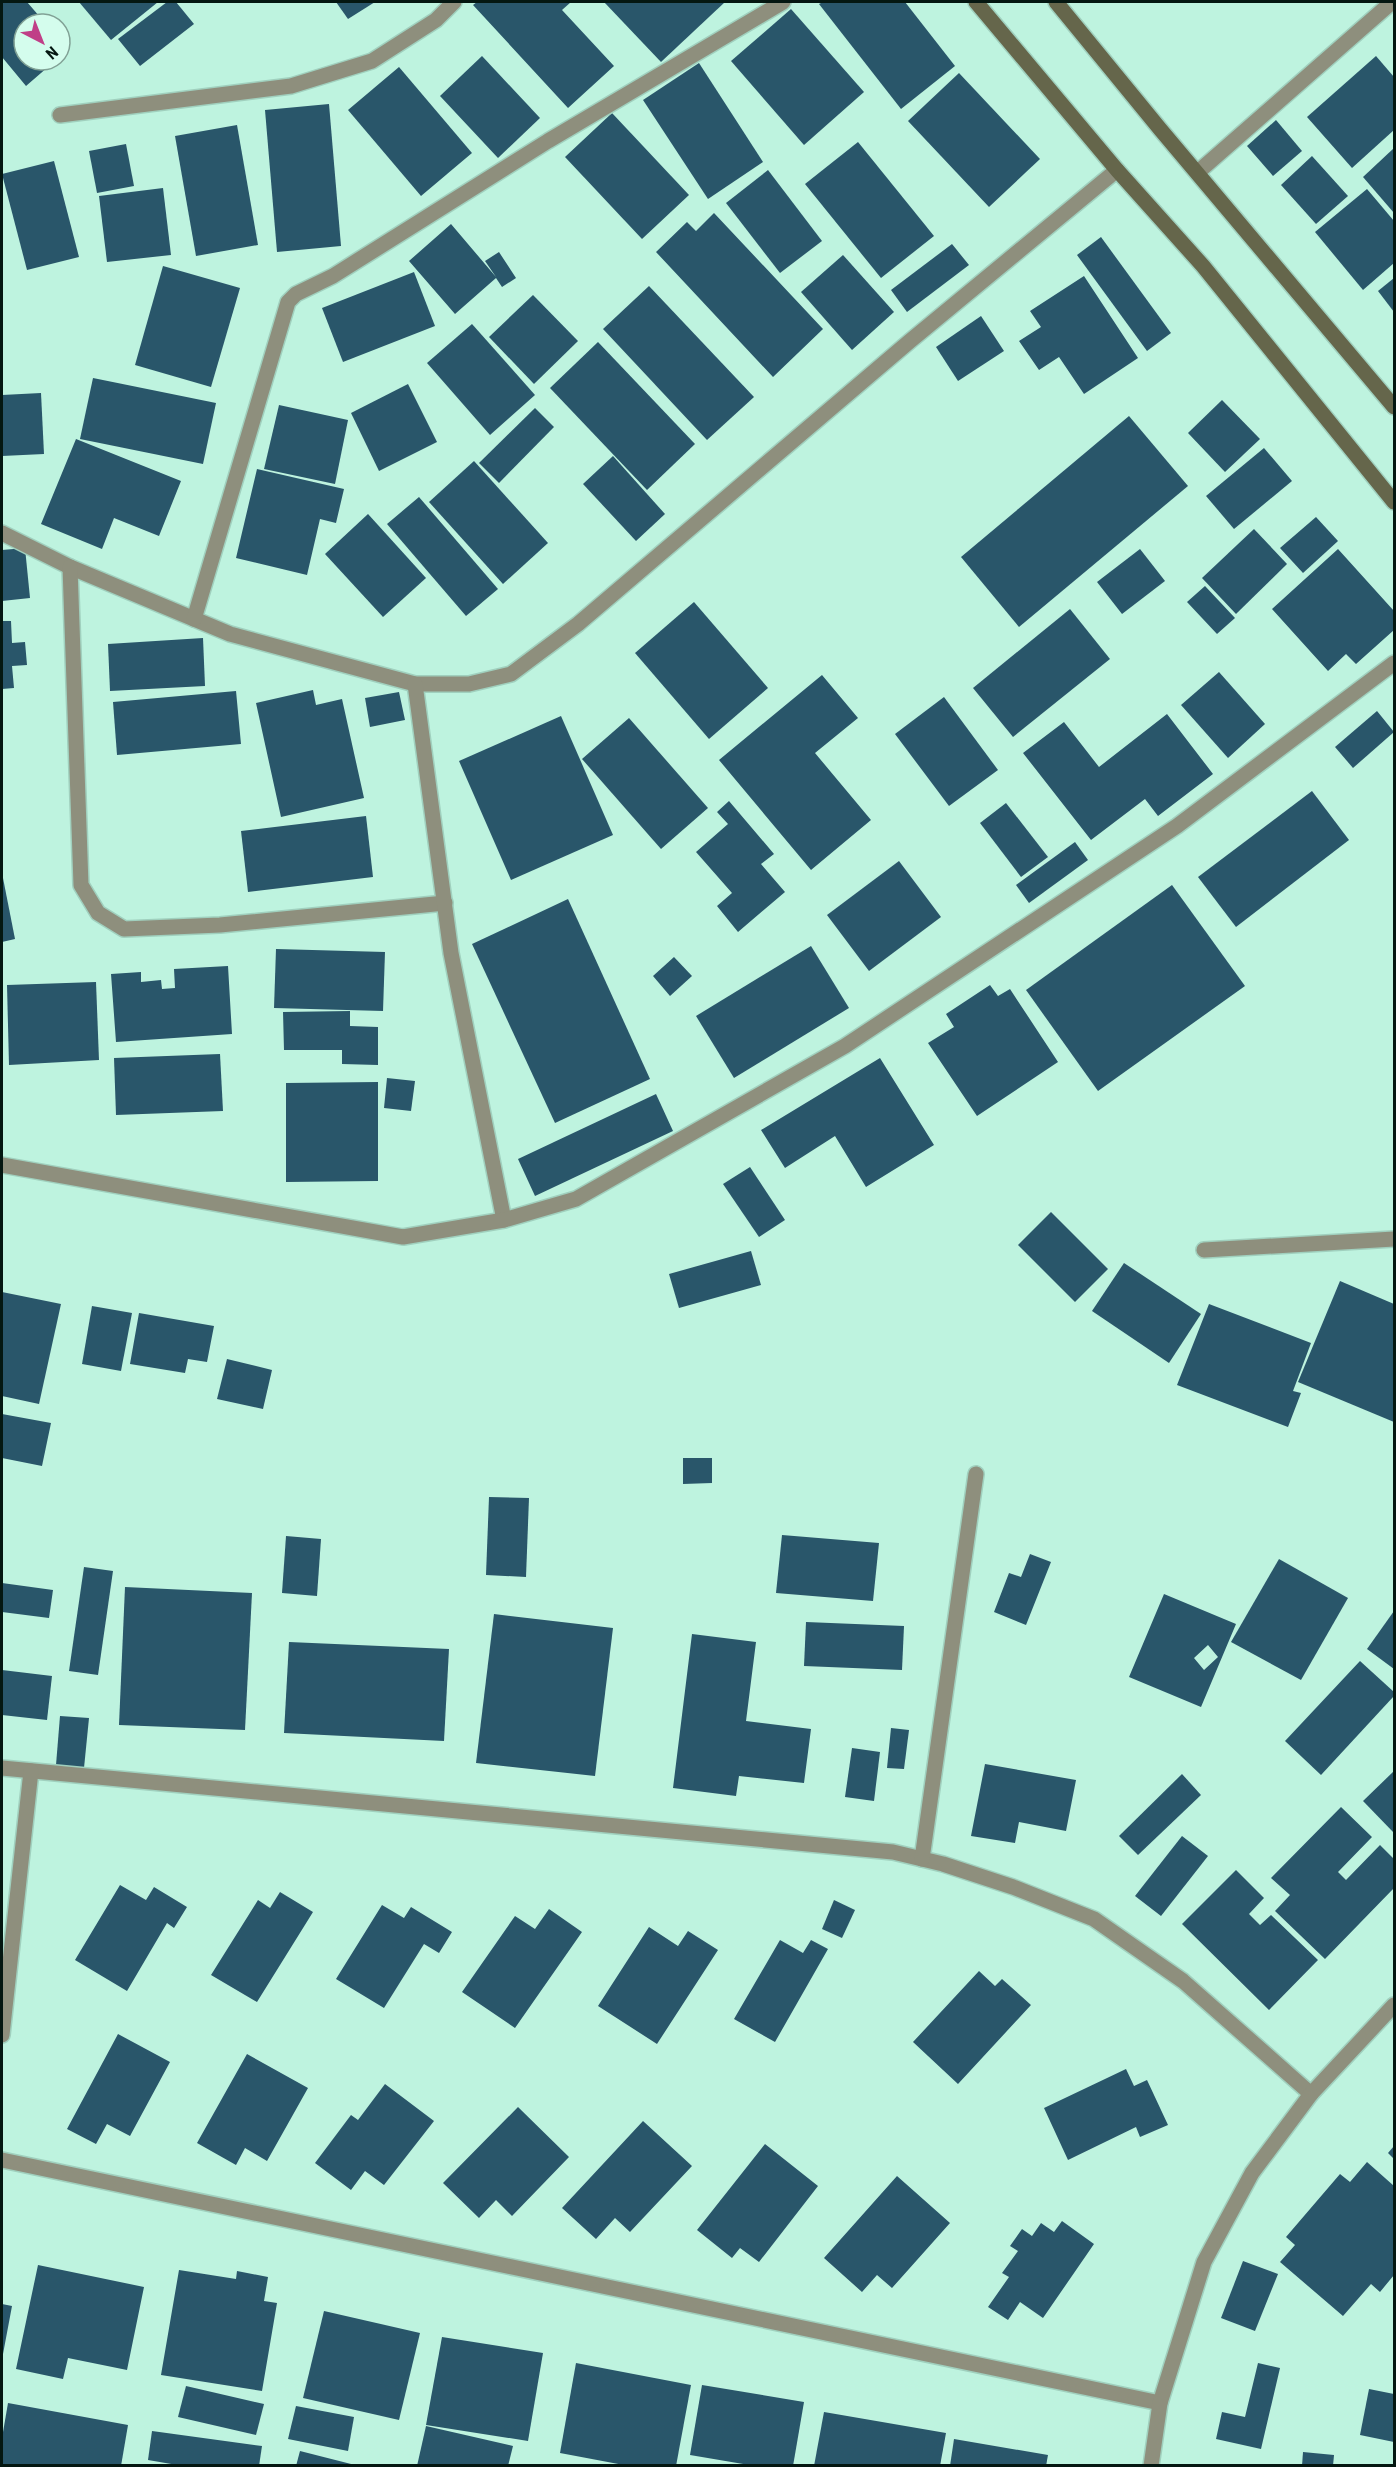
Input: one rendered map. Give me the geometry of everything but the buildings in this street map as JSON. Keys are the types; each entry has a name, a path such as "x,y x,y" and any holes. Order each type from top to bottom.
{"main road":[{"path":"976,2 1117,170 1203,266 1395,502"},
{"path":"1056,2 1395,406"}],"street":[{"path":"60,115 291,86 372,62 436,20 454,2"},
{"path":"194,619 288,302 296,294 333,276 548,141 783,2"},
{"path":"1198,172 1392,2"},
{"path":"2,533 70,567 230,634 416,684 469,684 511,674 578,624 910,340 1117,170"},
{"path":"70,567 81,885 98,913 124,929 220,926 445,903"},
{"path":"2,1165 402,1237 504,1220 576,1199 845,1046 1177,826 1395,663"},
{"path":"416,684 451,952 504,1220"},
{"path":"1204,1250 1395,1239"},
{"path":"922,1859 975,1474"},
{"path":"2,1768 893,1852 922,1859 1013,1887 1094,1919 1183,1981 1311,2094"},
{"path":"2,2035 31,1771"},
{"path":"1151,2466 1160,2403 1204,2262 1252,2173 1311,2094 1395,2006"},
{"path":"2,2160 1160,2403"}]}
